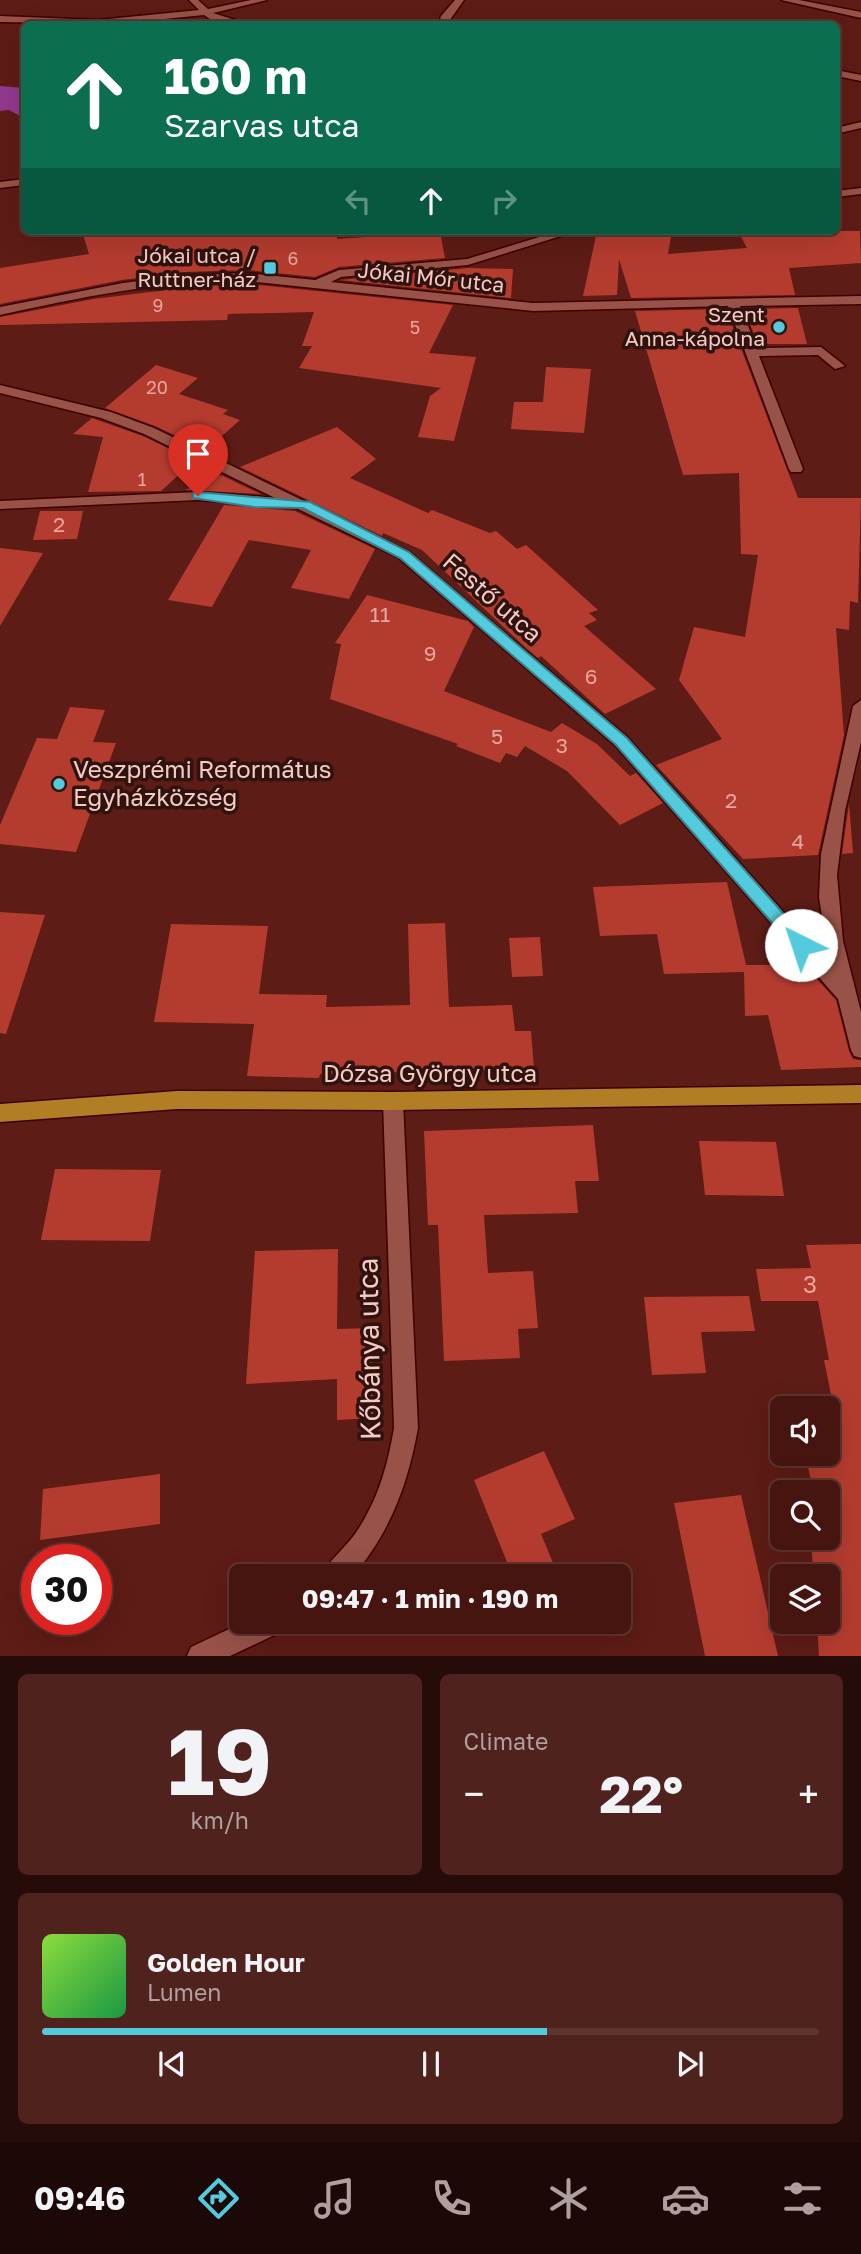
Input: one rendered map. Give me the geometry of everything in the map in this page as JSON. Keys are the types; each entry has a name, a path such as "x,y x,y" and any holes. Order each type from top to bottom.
{"main road":[{"name":"Dózsa György utca","path":"0,1113 177,1100 393,1101 861,1094"}],"street":[{"path":"193,0 205,13 233,21"},
{"path":"0,19 102,20 205,13 263,0"},
{"path":"444,21 460,0"},
{"path":"785,0 861,15"},
{"path":"840,74 861,78"},
{"path":"840,130 861,125"},
{"path":"0,185 21,182"},
{"path":"840,194 861,191"},
{"path":"317,284 339,274 468,262 558,235"},
{"name":"Jókai Mór utca","path":"0,311 154,280 202,275 317,284 533,307 734,305 861,300"},
{"path":"734,305 796,469"},
{"path":"752,352 821,351 839,366"},
{"name":"Festő utca","path":"0,388 106,415 149,431 305,504 404,555 621,741 849,998"},
{"path":"0,505 198,496 254,503 305,504"},
{"path":"861,706 831,845 828,878 830,913 861,1050"},
{"name":"Kőbánya utca","path":"347,1564 379,1514 397,1476 406,1428 393,1101"},
{"path":"200,1656 248,1634"}],"shaded area":[{"path":"0,86 21,88 21,116 9,110 0,111"}],"building":[{"path":"840,231 860,231 861,263 789,268 795,295 631,298 619,259 617,295 583,296 596,235 671,235 668,254 747,248 740,235 840,235"},
{"path":"83,235 337,235 337,239 441,235 445,258 339,267 315,277 248,270 185,272 122,280 0,304 0,268 89,254"},
{"path":"468,268 513,269 511,298 340,280"},
{"path":"216,284 248,284 453,305 429,353 476,357 454,441 418,437 430,396 441,388 299,368 312,346 302,346 314,312 228,314 227,320 0,325 0,317 93,299"},
{"name":"Szent Anna-kápolna","path":"798,308 807,344 758,344 744,309"},
{"path":"726,309 798,498 861,498 858,603 850,601 849,630 836,628 844,735 818,855 743,859 656,765 722,739 679,680 694,627 745,637 758,555 741,554 739,473 683,475 635,311"},
{"path":"156,365 198,378 179,394 228,410 223,414 240,420 206,450 155,426 105,408"},
{"path":"546,367 591,369 584,433 511,429 514,402 543,402"},
{"path":"92,418 143,436 194,461 161,491 88,492 103,437 73,434"},
{"path":"337,427 376,459 350,478 428,513 432,510 490,533 496,531 517,549 526,545 598,610 589,613 597,620 584,626 656,689 605,714 541,656 538,658 526,648 422,550 383,533 382,536 240,467"},
{"path":"221,475 261,494 185,490"},
{"path":"224,505 295,511 375,549 349,599 291,588 311,550 249,540 212,607 168,600"},
{"path":"40,511 83,511 77,539 33,540"},
{"path":"0,548 43,553 0,626"},
{"path":"367,595 468,621 474,627 444,691 551,732 562,723 597,744 630,776 636,773 663,803 620,825 567,771 525,746 517,757 506,753 500,763 456,746 458,744 330,699 341,644 335,643"},
{"name":"Veszprémi Református Egyházközség","path":"70,707 105,710 93,742 116,743 76,852 0,844 0,825 37,738 57,739"},
{"path":"849,804 853,853 842,854 848,811"},
{"path":"727,882 746,965 804,965 836,1000 849,1051 853,1059 861,1060 861,1067 781,1070 768,1015 745,1016 744,972 664,974 657,934 600,936 593,887"},
{"path":"0,912 45,915 6,1034 0,1033"},
{"path":"445,923 449,1007 512,1005 515,1031 531,1031 534,1069 320,1074 319,1078 247,1076 254,1024 154,1022 171,924 268,926 259,994 327,995 326,1007 410,1005 408,924"},
{"path":"540,937 543,976 512,977 509,938"},
{"path":"593,1125 599,1181 575,1181 578,1213 484,1215 488,1273 533,1271 538,1328 518,1329 520,1358 444,1361 438,1225 428,1225 424,1131"},
{"path":"699,1141 776,1142 784,1196 705,1195"},
{"path":"55,1169 161,1170 150,1241 41,1240"},
{"path":"861,1244 861,1656 819,1656 818,1634 840,1634 840,1564 813,1564 812,1550 840,1550 840,1480 811,1480 808,1466 840,1466 841,1444 840,1396 831,1396 824,1360 829,1360 818,1301 761,1301 756,1269 811,1268 806,1245"},
{"path":"338,1249 337,1329 371,1328 373,1418 337,1420 337,1379 246,1384 255,1251"},
{"path":"749,1296 755,1331 701,1332 706,1373 652,1375 644,1297"},
{"path":"544,1451 575,1519 541,1534 554,1564 508,1564 474,1480"},
{"path":"160,1474 160,1524 40,1540 43,1489"},
{"path":"741,1495 770,1621 770,1634 773,1634 778,1656 705,1656 674,1503"}],"place":[{"name":"Jókai utca / Ruttner-ház","path":"270,268"},
{"name":"Szent Anna-kápolna","path":"779,327"},
{"name":"Veszprémi Református Egyházközség","path":"59,784"}],"route":[{"path":"198,496 254,503 305,504 404,555 621,741 801,945"}]}
